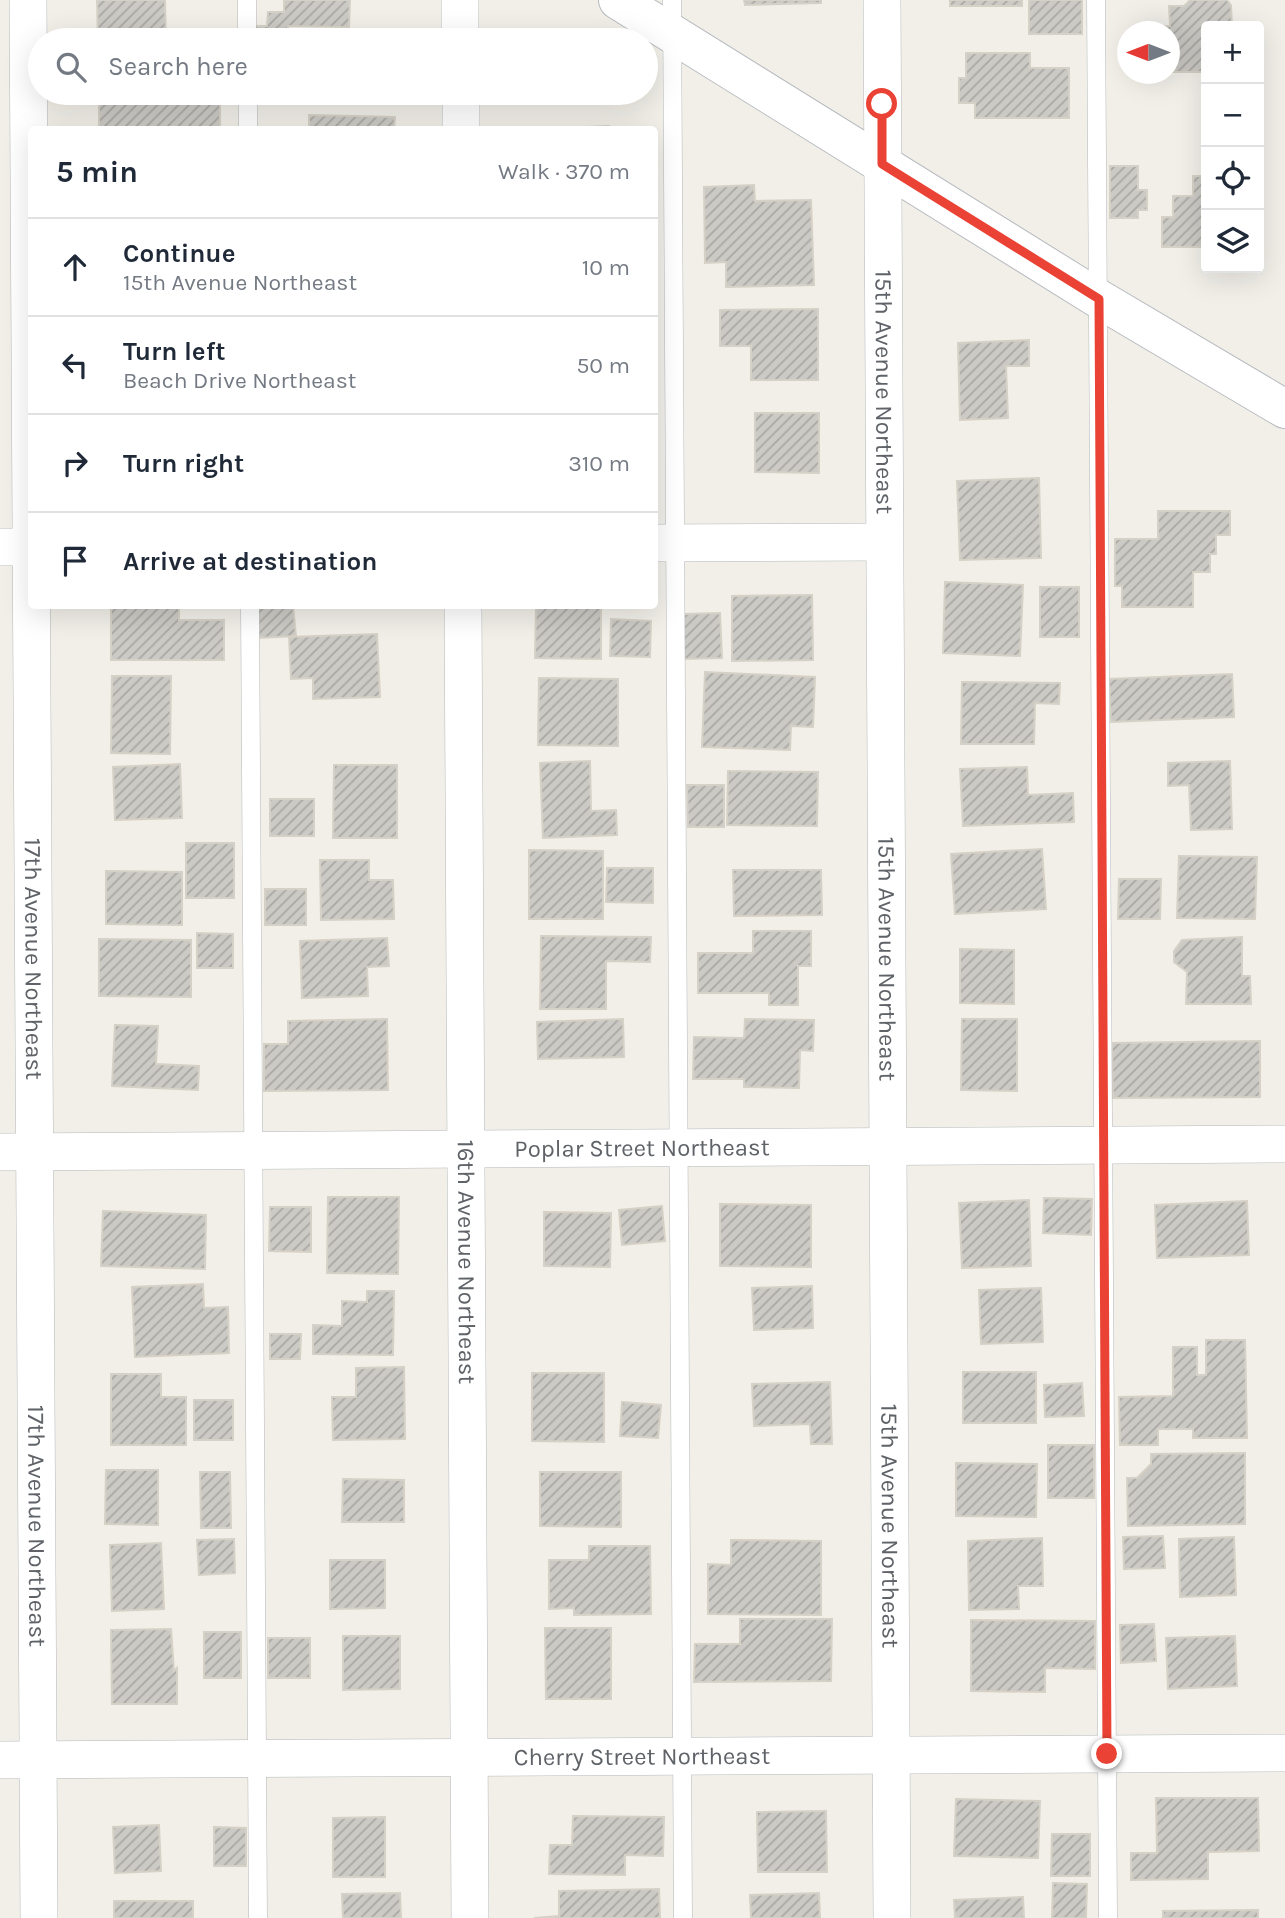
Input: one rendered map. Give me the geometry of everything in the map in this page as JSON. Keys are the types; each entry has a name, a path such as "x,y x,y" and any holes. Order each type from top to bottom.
{"street":[{"name":"17th Avenue Northeast","path":"28,0 28,28"},
{"path":"460,0 460,28"},
{"path":"618,0 673,16 882,164 1099,299 1285,409"},
{"name":"15th Avenue Northeast","path":"882,0 892,1918"},
{"name":"17th Avenue Northeast","path":"29,105 29,126"},
{"path":"461,105 461,126"},
{"path":"665,543 884,542"},
{"path":"0,547 28,547"},
{"name":"17th Avenue Northeast","path":"30,609 17,1152 38,1760 38,1918"},
{"name":"16th Avenue Northeast","path":"463,609 470,1918"},
{"name":"Poplar Street Northeast","path":"17,1152 1285,1144"},
{"name":"Cherry Street Northeast","path":"0,1760 1285,1753"}],"lane":[{"path":"247,0 247,28"},
{"path":"1096,0 1108,1918"},
{"path":"673,16 665,543 679,1148 683,1918"},
{"path":"248,105 248,126"},
{"path":"250,609 257,1918"}],"building":[{"path":"97,0 165,0 166,28 98,28"},
{"path":"284,0 350,0 349,27 252,28 267,26 268,12 284,12"},
{"path":"744,0 821,0 821,3 745,5"},
{"path":"950,0 1022,0 1022,6 950,6"},
{"path":"1029,0 1082,0 1082,34 1029,34"},
{"path":"1190,0 1227,0 1231,5 1232,21 1201,21 1201,72 1180,72 1180,21 1170,21 1169,6 1184,6"},
{"path":"966,53 1030,53 1030,68 1069,68 1069,118 975,118 975,103 959,103 959,78 966,78"},
{"path":"99,105 220,105 220,126 99,126"},
{"path":"309,115 395,117 394,126 309,126"},
{"path":"1110,166 1138,166 1138,190 1147,190 1147,210 1138,210 1138,218 1110,218"},
{"path":"1193,176 1201,176 1201,247 1162,247 1162,217 1173,217 1173,196 1193,196"},
{"path":"754,185 755,201 811,200 814,285 726,287 726,262 705,263 704,187"},
{"path":"818,309 818,380 751,380 751,346 720,346 720,310"},
{"path":"1029,340 1029,366 1006,366 1008,418 960,420 958,343"},
{"path":"755,413 819,413 819,473 755,472"},
{"path":"1039,478 1041,558 960,560 957,481"},
{"path":"1158,511 1230,511 1230,535 1216,535 1216,554 1210,554 1210,572 1193,572 1193,607 1122,607 1122,586 1115,586 1115,539 1158,539"},
{"path":"945,582 1023,585 1020,656 943,653"},
{"path":"1040,587 1079,587 1079,637 1040,637"},
{"path":"812,595 813,660 732,661 732,596"},
{"path":"111,609 179,609 179,620 224,620 224,660 111,660"},
{"path":"255,609 293,609 296,636 257,638"},
{"path":"536,609 601,609 601,659 535,658"},
{"path":"720,613 722,658 683,659 682,614"},
{"path":"611,619 651,621 650,657 610,656"},
{"path":"377,634 380,697 313,699 313,678 291,679 289,637"},
{"path":"705,672 815,677 813,727 791,726 790,750 702,747"},
{"path":"1232,674 1234,717 1111,722 1109,679"},
{"path":"112,676 171,676 170,754 111,753"},
{"path":"539,678 618,679 618,746 538,745"},
{"path":"962,682 1060,683 1059,704 1035,703 1034,744 961,744"},
{"path":"590,761 591,811 616,810 617,835 543,838 540,763"},
{"path":"1230,761 1232,829 1191,830 1189,785 1168,786 1168,763"},
{"path":"180,764 182,818 115,820 113,767"},
{"path":"334,765 397,765 397,838 333,838"},
{"path":"1027,767 1028,795 1073,793 1074,822 963,826 960,769"},
{"path":"728,771 818,772 817,826 727,825"},
{"path":"687,785 724,785 724,827 688,827"},
{"path":"270,799 314,799 314,836 270,836"},
{"path":"186,843 234,843 234,898 186,898"},
{"path":"1042,849 1046,909 955,914 951,854"},
{"path":"529,850 603,851 603,919 529,919"},
{"path":"1179,856 1257,857 1255,919 1177,918"},
{"path":"320,860 369,860 369,880 393,880 394,919 321,920"},
{"path":"607,868 653,868 653,903 606,902"},
{"path":"733,870 821,870 822,915 734,916"},
{"path":"106,871 182,872 182,925 106,924"},
{"path":"1119,879 1161,879 1160,919 1118,919"},
{"path":"265,889 306,889 306,925 265,925"},
{"path":"753,931 811,931 811,966 798,966 798,1005 769,1005 769,993 698,993 698,953 753,953"},
{"path":"197,933 233,934 233,968 197,968"},
{"path":"541,936 651,937 650,962 606,961 606,1009 540,1009"},
{"path":"1242,937 1242,976 1250,976 1251,1004 1186,1004 1187,972 1174,962 1174,951 1182,940"},
{"path":"387,938 389,966 367,967 368,996 302,998 300,941"},
{"path":"99,939 191,940 191,997 99,996"},
{"path":"960,949 1014,950 1014,1004 960,1003"},
{"path":"387,1019 388,1090 264,1091 264,1044 288,1044 288,1021"},
{"path":"623,1019 624,1057 538,1059 537,1022"},
{"path":"745,1019 814,1020 813,1051 800,1050 799,1088 744,1087 744,1079 693,1079 694,1037 744,1038"},
{"path":"962,1019 1017,1019 1017,1091 961,1090"},
{"path":"115,1025 158,1026 156,1064 199,1066 198,1090 112,1086"},
{"path":"1260,1041 1260,1097 1113,1098 1112,1043"},
{"path":"328,1197 399,1197 398,1274 327,1273"},
{"path":"1044,1198 1092,1199 1091,1235 1043,1233"},
{"path":"1029,1200 1031,1266 962,1268 959,1203"},
{"path":"1247,1201 1249,1255 1157,1258 1155,1205"},
{"path":"720,1204 811,1205 811,1267 720,1266"},
{"path":"662,1206 665,1241 622,1245 619,1210"},
{"path":"270,1207 311,1207 311,1252 269,1251"},
{"path":"103,1211 206,1215 205,1269 101,1266"},
{"path":"544,1212 611,1213 610,1267 544,1266"},
{"path":"203,1284 204,1308 228,1307 229,1353 135,1357 132,1287"},
{"path":"812,1286 813,1328 754,1330 752,1288"},
{"path":"1041,1288 1043,1342 981,1344 979,1290"},
{"path":"367,1291 394,1291 393,1355 313,1354 313,1325 342,1326 342,1301 367,1302"},
{"path":"270,1334 301,1334 300,1359 270,1359"},
{"path":"1206,1340 1245,1340 1247,1438 1193,1438 1193,1429 1158,1429 1158,1445 1120,1445 1119,1397 1173,1396 1173,1347 1197,1347 1197,1375 1206,1375"},
{"path":"404,1367 405,1439 333,1440 332,1397 356,1397 356,1368"},
{"path":"963,1372 1036,1372 1036,1423 963,1423"},
{"path":"532,1373 604,1373 604,1442 532,1441"},
{"path":"111,1374 161,1374 161,1397 186,1397 186,1445 111,1445"},
{"path":"830,1382 832,1444 811,1444 810,1424 754,1426 752,1384"},
{"path":"1082,1383 1084,1416 1045,1417 1044,1385"},
{"path":"194,1400 233,1400 233,1440 194,1440"},
{"path":"622,1402 661,1405 658,1438 620,1436"},
{"path":"1048,1445 1094,1445 1094,1498 1048,1498"},
{"path":"1245,1453 1245,1524 1128,1526 1127,1478 1137,1478 1151,1464 1151,1454"},
{"path":"956,1463 1037,1464 1036,1517 956,1516"},
{"path":"106,1470 158,1470 158,1525 105,1524"},
{"path":"200,1472 230,1472 231,1528 201,1528"},
{"path":"540,1472 621,1472 621,1527 540,1526"},
{"path":"343,1479 404,1480 404,1522 342,1522"},
{"path":"1163,1536 1165,1568 1124,1569 1123,1537"},
{"path":"1234,1537 1236,1595 1180,1597 1179,1539"},
{"path":"1042,1538 1043,1586 1018,1586 1019,1609 969,1610 968,1541"},
{"path":"234,1539 235,1573 199,1575 197,1540"},
{"path":"731,1540 821,1541 821,1615 708,1614 708,1564 731,1565"},
{"path":"161,1543 164,1609 112,1611 110,1545"},
{"path":"589,1546 650,1546 651,1614 574,1615 574,1608 549,1609 549,1560 589,1560"},
{"path":"330,1560 385,1560 385,1608 330,1609"},
{"path":"740,1619 832,1619 831,1681 694,1682 695,1644 740,1644"},
{"path":"971,1620 1095,1621 1095,1669 1045,1668 1045,1692 971,1691"},
{"path":"1154,1624 1156,1661 1121,1663 1120,1625"},
{"path":"545,1628 611,1628 611,1699 546,1699"},
{"path":"171,1629 174,1671 177,1668 177,1704 112,1704 111,1630"},
{"path":"204,1632 241,1632 241,1678 204,1678"},
{"path":"343,1636 400,1636 400,1689 343,1690"},
{"path":"1235,1636 1237,1686 1168,1689 1166,1638"},
{"path":"268,1638 310,1638 310,1678 268,1678"},
{"path":"1156,1798 1258,1798 1259,1851 1208,1852 1208,1879 1131,1880 1131,1853 1157,1853"},
{"path":"956,1799 1040,1801 1038,1858 954,1856"},
{"path":"826,1811 827,1872 758,1872 757,1812"},
{"path":"573,1816 664,1817 663,1856 625,1855 625,1875 549,1874 550,1845 572,1845"},
{"path":"385,1817 385,1877 333,1877 333,1818"},
{"path":"159,1825 161,1871 115,1873 113,1827"},
{"path":"214,1827 246,1828 246,1866 214,1866"},
{"path":"1052,1834 1090,1834 1090,1876 1051,1876"},
{"path":"1053,1883 1087,1884 1086,1918 1052,1918"},
{"path":"659,1889 660,1918 534,1918 559,1916 559,1891"},
{"path":"400,1893 401,1918 343,1918 342,1894"},
{"path":"819,1893 820,1918 751,1918 750,1895"},
{"path":"1023,1897 1024,1918 955,1918 954,1900"},
{"path":"114,1901 193,1901 193,1918 114,1918"},
{"path":"1258,1910 1258,1918 1163,1918 1163,1911"}],"route":[{"path":"882,104 882,164 1099,299 1107,1754"}]}
